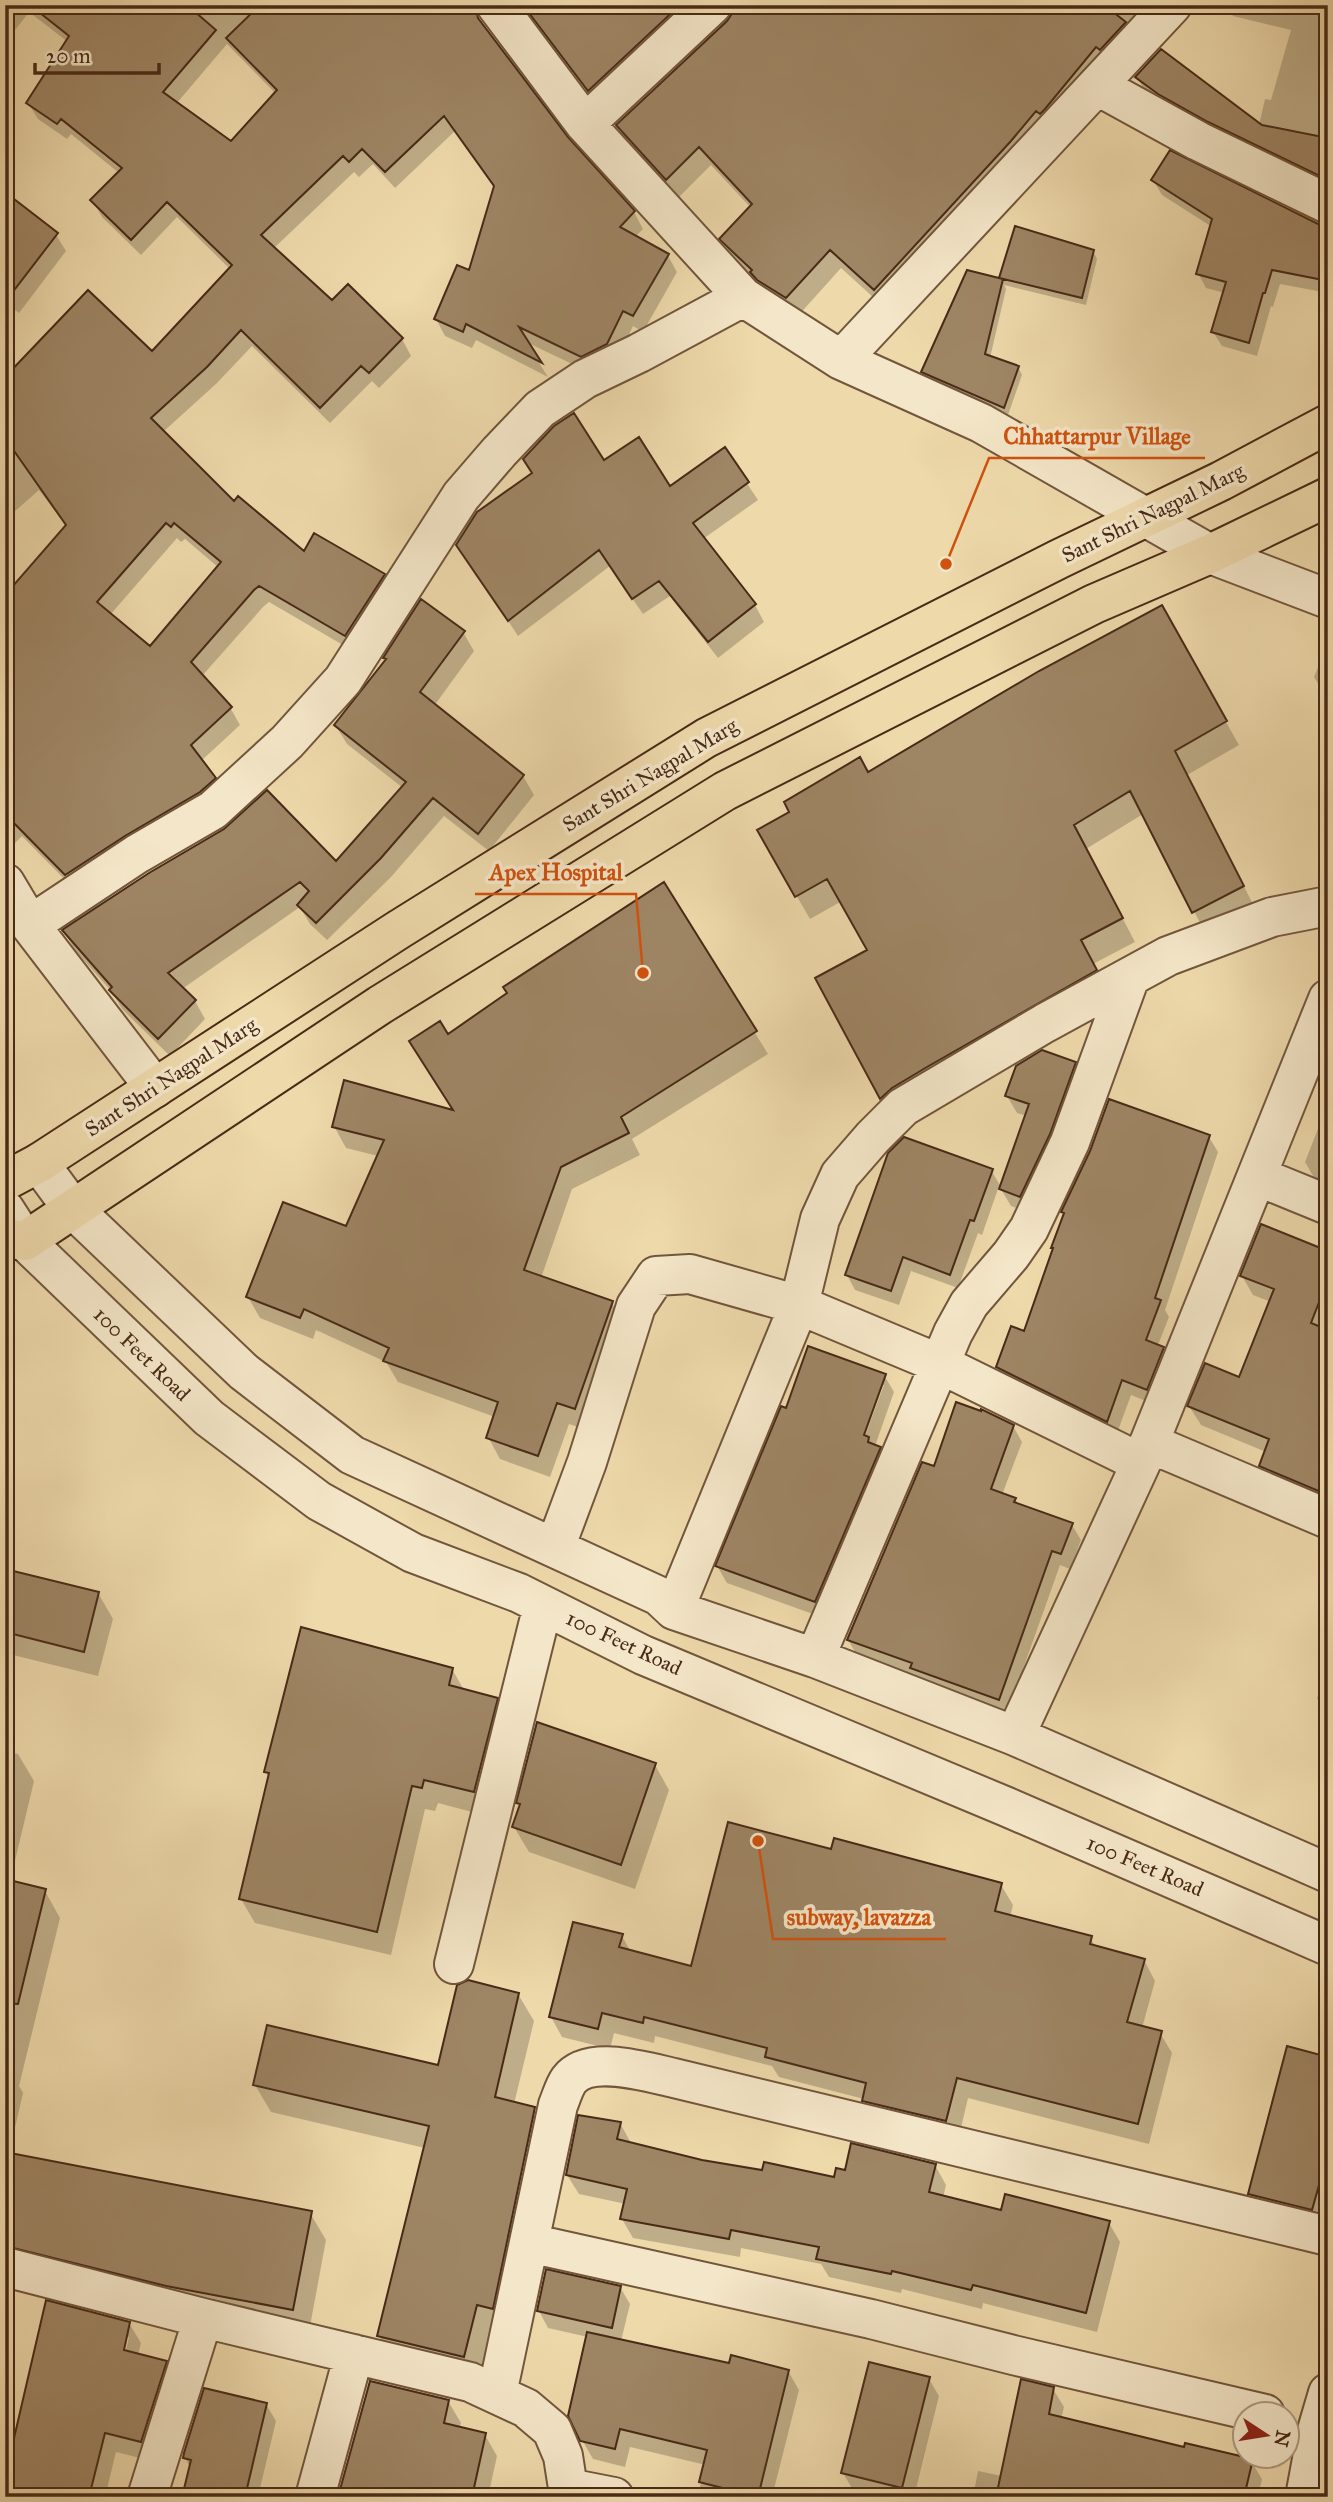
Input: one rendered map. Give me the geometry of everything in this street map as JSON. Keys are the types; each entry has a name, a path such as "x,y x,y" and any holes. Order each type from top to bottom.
{"main road":[{"name":"Sant Shri Nagpal Marg","path":"5,1181 39,1163 398,930 706,738 1221,481 1328,424"},
{"path":"12,1230 72,1208 380,1005 725,791 1094,604 1210,554 1328,497"}],"street":[{"path":"496,5 585,124 743,297 841,360 981,423 1210,554 1328,598"},
{"path":"585,124 712,5"},
{"path":"841,360 1172,5"},
{"path":"1098,86 1198,141 1328,204"},
{"path":"30,925 137,854 213,810 287,742 343,680 461,496 540,409 585,379 743,297"},
{"path":"5,883 30,925 155,1088"},
{"path":"674,1609 799,1305 820,1219 841,1175 873,1137 904,1107 1045,1023 1168,956 1272,917 1328,906"},
{"path":"815,1658 940,1364 969,1304 1011,1255 1029,1229 1070,1142 1130,977"},
{"path":"1015,1736 1145,1453 1328,999"},
{"path":"39,1163 72,1208 244,1372 352,1455 659,1596 674,1609 815,1658 1015,1736 1328,1872"},
{"path":"1257,1176 1328,1205"},
{"name":"100 Feet Road","path":"12,1230 209,1418 319,1501 413,1553 519,1593 643,1655 1007,1807 1328,1946"},
{"path":"555,1548 587,1462 636,1306 656,1276 690,1274 799,1305 1145,1453 1328,1519"},
{"path":"454,1964 543,1605"},
{"path":"497,2394 558,2105 569,2079 589,2067 621,2067 674,2078 1328,2236"},
{"path":"529,2243 872,2319 1232,2406"},
{"path":"5,2267 470,2382 526,2408 552,2430 563,2456 567,2492 614,2497"},
{"path":"147,2497 204,2318"},
{"path":"315,2497 354,2354"},
{"path":"1305,2497 1311,2413"}],"building":[{"path":"30,5 187,5 216,30 163,92 231,141 277,90 226,38 260,5 475,5 478,18 568,137 635,211 620,227 669,254 633,316 623,311 607,344 581,357 519,327 542,363 466,324 463,332 434,319 457,265 469,270 494,186 444,116 385,172 362,149 349,162 343,156 261,235 332,300 348,284 403,338 369,373 361,366 320,408 241,330 207,367 151,418 234,501 238,496 304,551 314,533 385,574 345,636 259,586 254,590 191,662 232,707 191,745 216,778 200,792 65,875 5,814 5,595 66,525 5,438 5,377 88,290 152,351 232,265 167,202 131,240 90,200 122,168 61,119 57,124 26,103 69,36","holes":["166,523 171,527 174,523 221,562 150,646 97,602"]},
{"path":"523,5 680,5 588,91"},
{"path":"733,5 1104,5 1126,22 1100,50 1096,47 1045,109 1040,114 1036,111 874,290 830,250 786,298 757,280 750,272 752,270 719,239 752,204 699,147 666,180 616,125 727,21 733,12"},
{"path":"1161,49 1262,125 1328,138 1328,180 1208,122 1158,94 1135,77"},
{"path":"1170,150 1318,224 1328,226 1328,281 1272,270 1249,343 1211,332 1226,282 1196,274 1212,219 1151,180"},
{"path":"5,192 58,233 5,302"},
{"path":"1015,226 1094,250 1082,298 999,278"},
{"path":"967,270 1003,279 985,354 1019,366 1004,408 921,372"},
{"path":"574,413 604,460 639,437 670,486 725,447 749,482 693,523 756,604 708,642 659,581 632,599 599,550 508,621 456,545 477,512 532,473 523,459 554,426"},
{"path":"421,599 465,631 420,692 524,775 478,834 433,798 381,858 316,923 297,905 309,891 300,882 168,973 196,1000 158,1039 109,990 112,987 62,930 149,873 224,829 267,790 336,861 406,782 334,725 386,659 383,658"},
{"path":"1162,605 1227,721 1175,751 1244,886 1192,913 1130,791 1074,825 1123,918 1081,940 1097,970 927,1067 892,1088 880,1099 815,978 867,950 827,879 795,897 757,830 789,812 784,802 860,757 868,772 1039,671"},
{"path":"664,882 757,1031 621,1117 629,1133 561,1167 524,1270 613,1301 575,1409 557,1403 538,1456 486,1438 498,1402 383,1361 389,1348 304,1309 300,1318 246,1297 283,1202 346,1226 384,1140 332,1127 344,1080 453,1110 409,1041 440,1021 448,1034 507,993 503,987"},
{"path":"1042,1050 1076,1062 1050,1134 1020,1197 999,1189 1029,1104 1005,1096 1016,1066"},
{"path":"1109,1099 1210,1135 1155,1298 1161,1300 1146,1340 1164,1347 1147,1390 1122,1380 1107,1422 996,1367 1011,1326 1024,1331 1064,1213 1061,1212 1090,1151"},
{"path":"904,1137 993,1169 974,1221 970,1220 950,1275 903,1257 891,1291 845,1275 888,1153"},
{"path":"1261,1224 1328,1251 1328,1279 1311,1323 1328,1330 1328,1495 1259,1466 1269,1439 1187,1406 1205,1363 1239,1377 1274,1289 1240,1276"},
{"path":"808,1346 886,1374 864,1435 869,1437 868,1442 881,1447 815,1602 715,1566 781,1406 786,1408"},
{"path":"956,1402 981,1409 1014,1425 991,1489 1016,1498 1014,1502 1073,1523 1061,1554 1052,1551 999,1700 910,1668 912,1663 847,1640 922,1462 934,1466"},
{"path":"5,1569 99,1592 84,1652 5,1632"},
{"path":"301,1627 453,1668 449,1685 498,1698 474,1792 424,1780 422,1788 412,1786 377,1932 239,1899 269,1773 264,1772"},
{"path":"537,1722 656,1763 621,1865 512,1827 520,1804 516,1803"},
{"path":"728,1822 831,1849 834,1838 1002,1883 995,1911 1092,1936 1090,1944 1145,1959 1127,2022 1162,2031 1138,2124 957,2078 946,2121 862,2101 866,2083 765,2057 767,2048 644,2017 643,2023 602,2013 598,2029 549,2017 573,1922 623,1934 619,1947 691,1966"},
{"path":"5,1879 46,1889 18,2004 5,2003"},
{"path":"468,1980 519,1993 495,2097 535,2107 493,2309 477,2305 464,2357 377,2336 429,2126 253,2085 267,2025 438,2065 457,1985"},
{"path":"1287,2046 1328,2057 1328,2153 1312,2210 1248,2194"},
{"path":"578,2115 621,2122 617,2139 702,2160 762,2170 764,2162 834,2177 836,2168 845,2170 851,2143 936,2164 929,2192 1001,2210 1005,2194 1110,2221 1086,2313 973,2285 971,2290 892,2271 891,2274 816,2259 819,2247 731,2230 729,2239 620,2219 627,2189 566,2175"},
{"path":"5,2152 312,2211 293,2310 166,2286 5,2246"},
{"path":"546,2269 621,2286 612,2328 537,2311"},
{"path":"46,2300 130,2322 124,2350 167,2361 141,2442 105,2433 89,2497 5,2497 5,2477"},
{"path":"587,2332 729,2363 731,2355 789,2370 758,2497 699,2482 707,2450 620,2429 615,2449 580,2441 568,2416"},
{"path":"869,2362 930,2377 902,2488 841,2473"},
{"path":"1021,2379 1054,2387 1049,2414 1184,2447 1185,2443 1232,2454 1232,2470 1250,2470 1244,2497 996,2497"},
{"path":"370,2381 449,2400 444,2423 486,2433 472,2497 338,2497"},
{"path":"204,2388 267,2403 245,2497 182,2497 191,2460 183,2458 184,2453"}],"place":[{"name":"Chhattarpur Village","path":"946,564"},
{"name":"Apex Hospital","path":"643,973"},
{"name":"subway, lavazza","path":"758,1841"}]}
